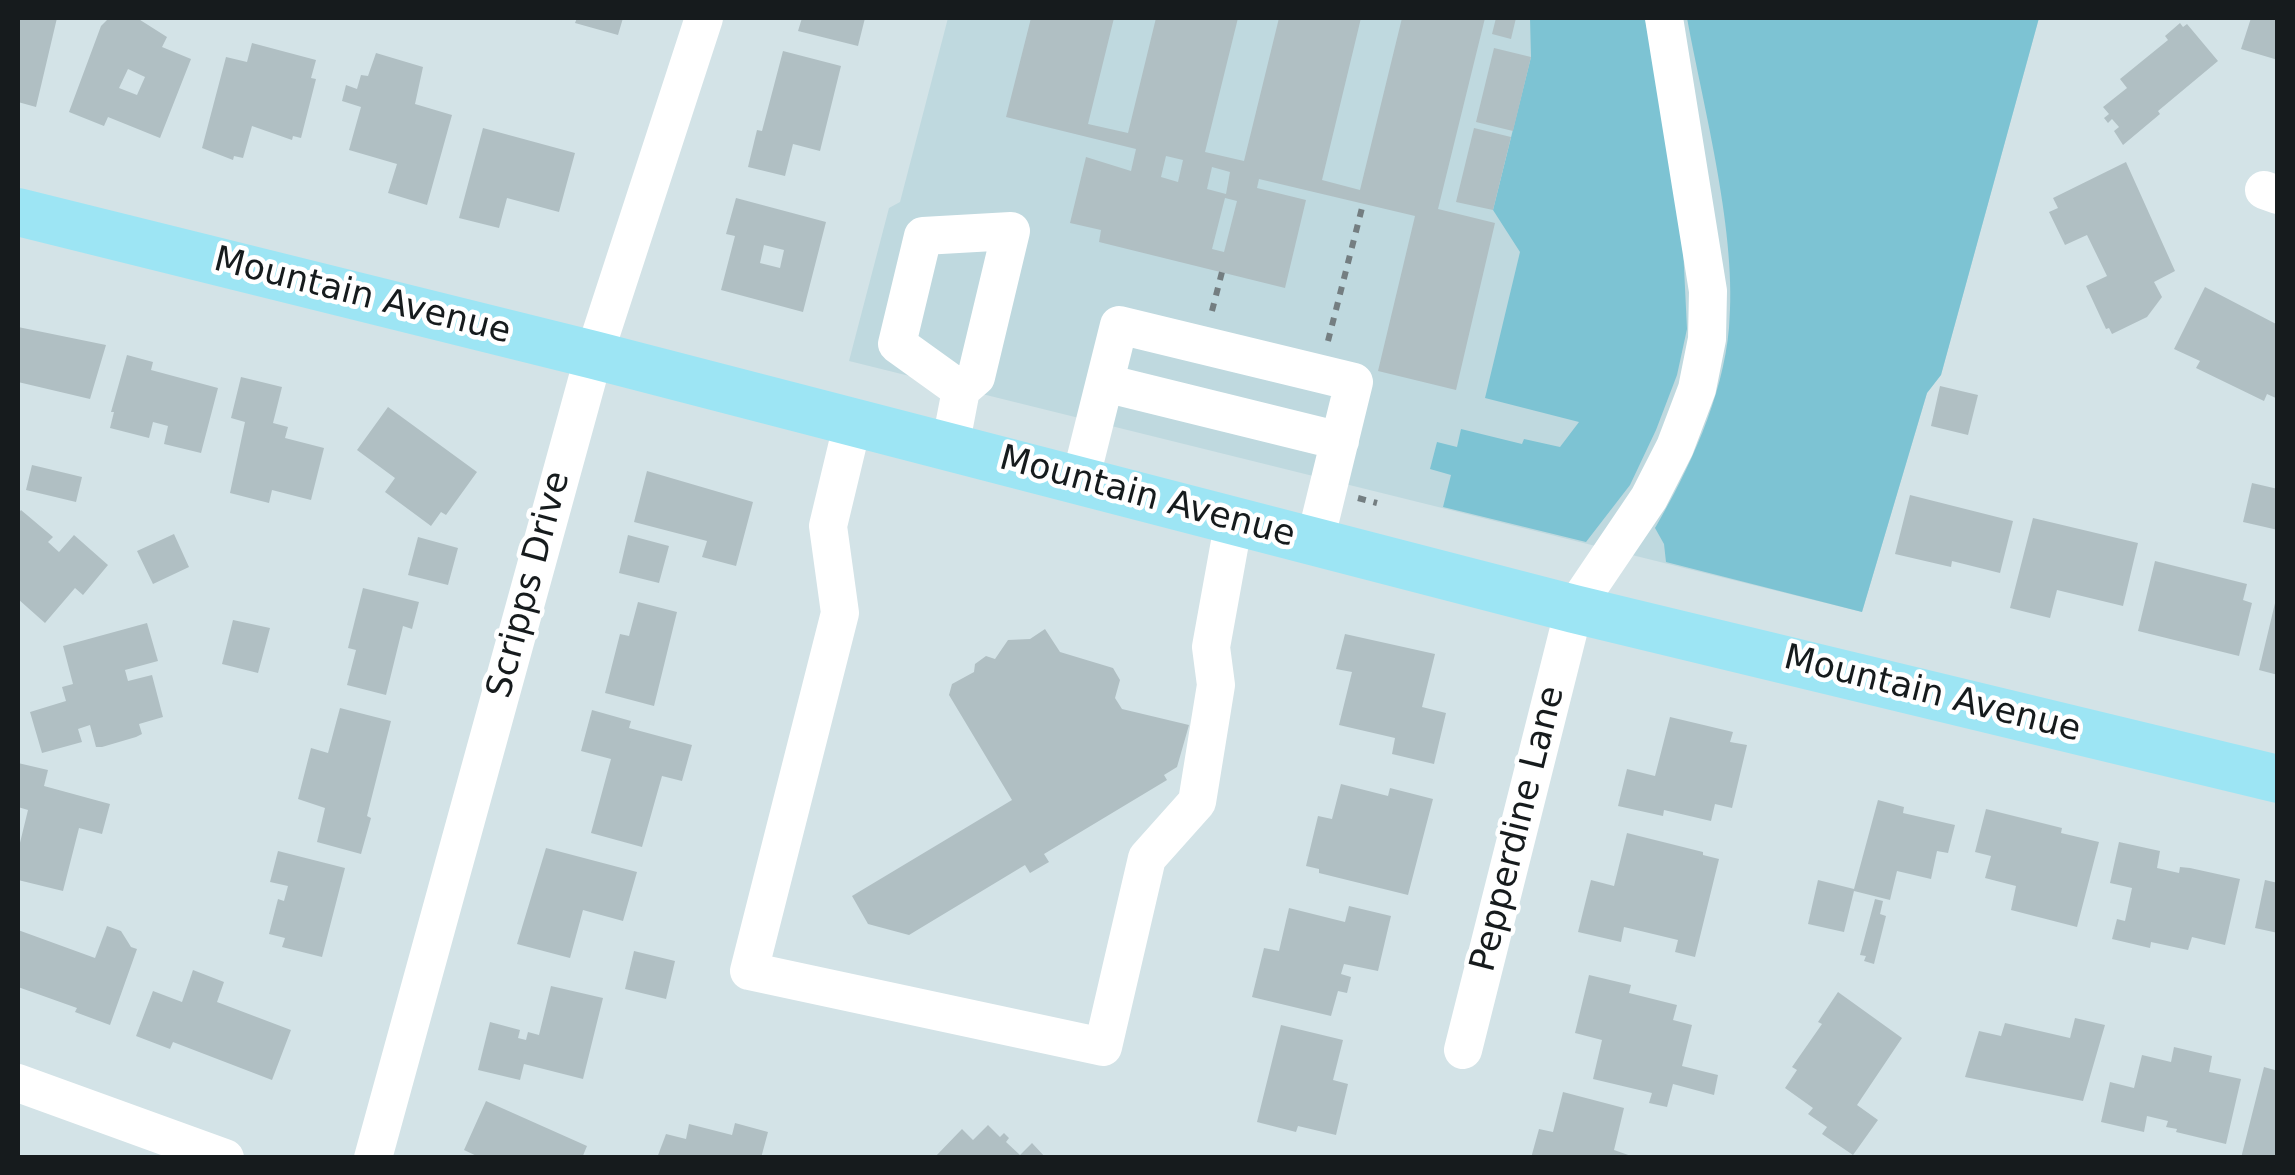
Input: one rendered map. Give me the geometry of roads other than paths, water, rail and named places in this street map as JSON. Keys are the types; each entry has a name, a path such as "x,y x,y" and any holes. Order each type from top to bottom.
{"main road":[{"name":"Mountain Avenue","path":"18,212 594,355 1574,609 2278,779"}],"street":[{"name":"Scripps Drive","path":"373,1158 594,355 704,18"},
{"name":"Pepperdine Lane","path":"1463,1050 1574,609 1648,498 1675,447 1697,389 1707,339 1708,291 1664,18"},
{"path":"1080,480 1120,325 1354,382 1314,542"},
{"path":"1104,382 1340,441"},
{"path":"950,447 961,390"},
{"path":"854,422 828,526 840,613 749,971 1103,1047 1147,858 1197,802 1216,685 1211,647 1234,520"},
{"path":"18,1083 225,1158"}]}
